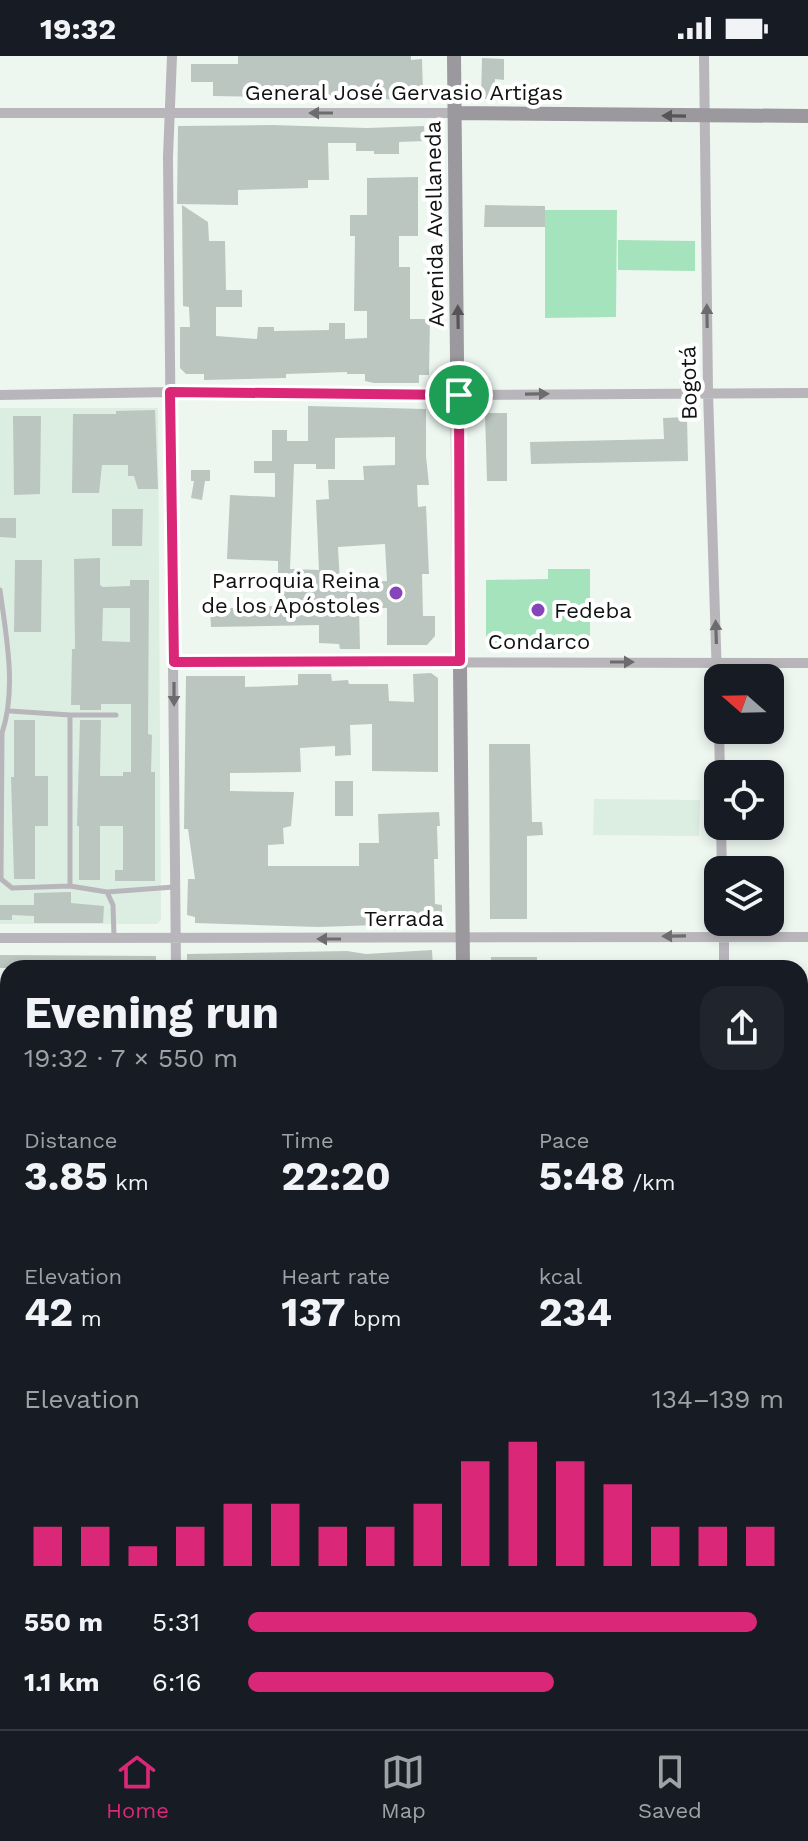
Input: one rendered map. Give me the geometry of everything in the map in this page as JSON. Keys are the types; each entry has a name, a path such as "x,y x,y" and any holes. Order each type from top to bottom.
{"main road":[{"name":"Avenida Avellaneda","path":"454,56 463,960"},
{"name":"General José Gervasio Artigas","path":"455,113 808,116"}],"street":[{"path":"172,56 168,113 176,960"},
{"name":"Bogotá","path":"704,56 708,392 717,663"},
{"name":"General José Gervasio Artigas","path":"0,113 455,113"},
{"path":"0,395 170,392 459,395 808,393"},
{"name":"Condarco","path":"174,662 808,663"},
{"path":"724,936 724,960"},
{"name":"Terrada","path":"0,938 808,937"}],"lane":[{"path":"0,590 10,711 2,733 1,879 12,888 70,886 107,892 176,887"},
{"path":"10,711 116,715"},
{"path":"70,715 70,886"},
{"path":"107,892 113,905 113,938"}],"shaded area":[{"path":"0,408 158,408 161,920 157,924 0,924"},
{"path":"594,799 700,800 699,836 593,835"}],"green space":[{"path":"545,210 617,210 616,317 545,318"},
{"path":"618,240 695,241 695,271 618,270"},
{"name":"Fedeba","path":"548,569 590,569 590,649 495,648 486,640 486,580 548,579"}],"building":[{"path":"238,56 411,56 411,60 422,59 423,93 416,99 274,100 274,97 213,96 213,82 191,82 191,64 238,64"},
{"path":"482,58 504,59 504,80 495,79 494,99 481,99"},
{"path":"178,126 424,126 425,141 399,142 399,154 356,151 356,143 328,143 329,180 308,180 308,188 238,190 238,205 177,204"},
{"path":"418,177 418,236 399,236 399,267 410,267 410,319 430,319 429,375 419,375 419,383 374,383 365,381 365,374 347,372 286,374 286,378 204,380 204,374 186,374 180,368 180,327 190,327 189,307 183,306 182,205 208,222 209,241 225,241 226,290 242,290 242,307 216,307 216,336 257,339 258,327 274,327 274,331 329,330 329,323 345,323 345,339 367,338 367,311 354,311 355,236 350,236 350,215 367,215 367,178"},
{"path":"485,205 545,206 545,227 484,227"},
{"path":"308,406 426,409 429,485 417,485 418,507 426,506 429,574 422,574 423,616 435,616 435,636 427,645 387,645 387,608 359,609 360,649 340,649 339,644 319,643 319,625 211,627 210,609 278,606 278,561 227,559 230,495 275,497 275,473 254,473 254,461 272,461 272,430 287,430 287,441 308,441","holes":["395,437 395,465 363,466 364,480 328,480 329,499 316,500 319,570 290,569 294,464 316,464 316,469 335,469 335,438","385,544 387,581 340,583 338,547"]},
{"path":"155,410 158,489 138,489 134,476 128,476 128,465 102,465 99,493 72,493 73,414"},
{"path":"485,413 507,413 507,481 487,481"},
{"path":"13,416 41,416 40,494 14,495"},
{"path":"687,417 688,461 531,464 530,442 664,439 663,418"},
{"path":"191,470 210,470 210,481 205,481 202,500 191,498 194,481 191,481"},
{"path":"112,509 143,509 142,546 112,546"},
{"path":"0,518 16,518 16,538 0,537"},
{"path":"100,558 100,585 103,587 130,586 130,580 149,580 148,734 152,735 151,772 155,772 155,881 115,881 115,870 123,870 123,826 100,826 100,880 79,880 80,720 101,720 100,776 123,776 123,772 131,772 131,704 101,704 101,710 80,710 80,705 71,705 72,649 75,649 74,559","holes":["103,608 130,608 130,642 102,641"]},
{"path":"15,560 42,560 41,632 14,632"},
{"path":"431,673 438,678 438,772 372,771 372,724 350,725 351,755 335,756 335,746 300,748 301,772 230,773 230,791 294,792 291,826 283,828 284,844 268,845 268,866 359,866 359,843 379,843 378,814 439,812 438,859 434,859 435,904 442,905 442,918 436,923 318,927 195,923 195,917 187,915 188,879 195,879 188,829 184,829 186,676 245,676 245,687 298,685 298,674 331,674 332,681 348,680 349,684 388,684 389,701 414,702 413,674"},
{"path":"14,720 35,720 35,776 48,776 48,826 35,826 35,879 14,879 11,777 14,777"},
{"path":"489,744 530,744 532,822 542,822 543,835 527,836 527,919 490,919"},
{"path":"335,781 353,781 353,816 335,816"},
{"path":"71,892 71,903 104,906 103,923 34,923 34,916 12,915 12,920 0,920 0,905 34,905 34,893"},
{"path":"432,950 433,960 187,960 187,954 347,951 366,954"},
{"path":"0,955 156,956 156,960 0,960"},
{"path":"491,957 537,957 537,960 491,960"}],"place":[{"name":"Parroquia Reina de los Apóstoles","path":"396,593"},
{"name":"Fedeba","path":"538,610"}],"route":[{"path":"170,392 459,395 460,661 174,662 170,392"}]}
